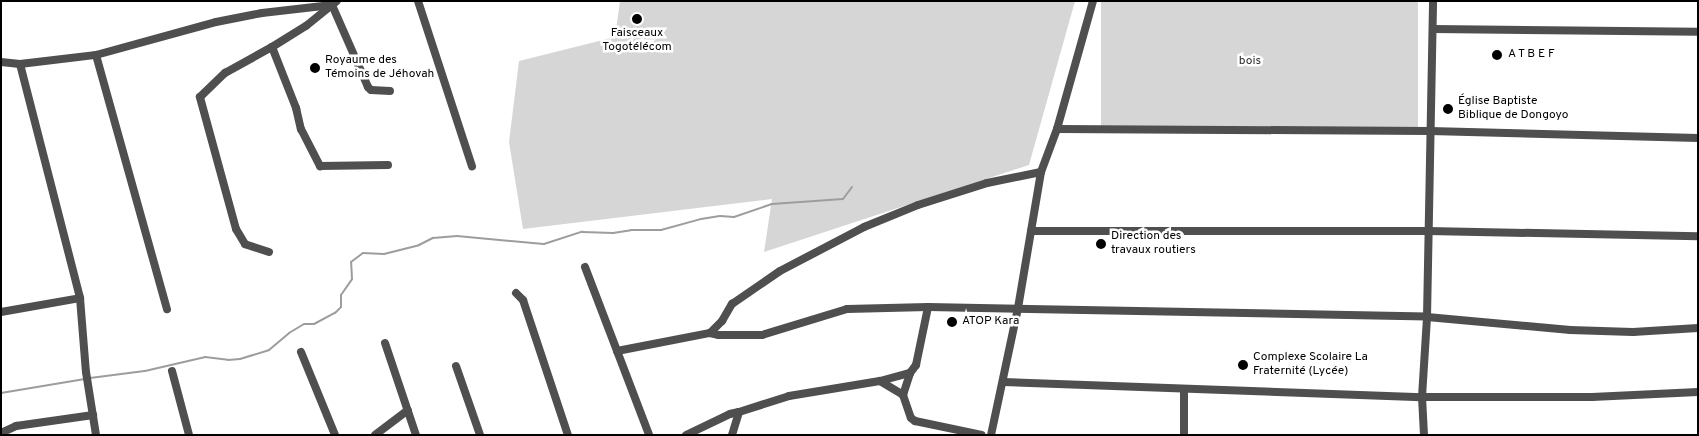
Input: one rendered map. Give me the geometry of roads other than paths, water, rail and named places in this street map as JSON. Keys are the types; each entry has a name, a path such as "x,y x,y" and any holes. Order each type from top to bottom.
{"street":[{"path":"418,1 472,166"},
{"path":"991,435 1004,382 1041,172 1057,129 1093,1"},
{"path":"1424,435 1422,397 1427,317 1433,1"},
{"path":"269,252 245,244 236,229 200,97 224,73 272,48 306,26 334,3"},
{"path":"1,62 20,64 96,55 216,22 262,13 334,3"},
{"path":"334,3 368,86 371,90 390,90"},
{"path":"1433,29 1698,32"},
{"path":"272,48 296,108 301,129 320,166 388,165"},
{"path":"96,55 167,309"},
{"path":"20,64 80,298 87,386 96,435"},
{"path":"1057,129 1430,132 1698,138"},
{"path":"710,333 722,321 732,304 780,271 864,227 918,205 987,183 1041,172"},
{"path":"1031,231 1428,232 1698,236"},
{"path":"585,267 649,435"},
{"path":"516,293 523,300 530,319 568,435"},
{"path":"1,312 80,298"},
{"path":"928,308 916,366 910,373 903,395 910,418 915,421 982,435"},
{"path":"617,351 710,333 719,335 762,335 847,310 928,308 1018,308 1427,317 1570,330 1633,332 1698,328"},
{"path":"385,343 416,435"},
{"path":"301,352 335,435"},
{"path":"456,366 480,435"},
{"path":"172,371 189,435"},
{"path":"686,435 730,414 789,396 910,373"},
{"path":"880,380 903,395"},
{"path":"1004,382 1184,389 1281,390 1337,395 1422,397 1592,397 1698,392"},
{"path":"1184,389 1184,435"},
{"path":"375,435 408,410"},
{"path":"732,435 740,412"},
{"path":"1,433 16,426 93,415"}],"waterway":[{"path":"90,378 145,371 205,357 228,360 240,359 269,350 289,333 304,324 314,324 335,313 341,307 341,295 352,279 351,262 363,253 384,254 419,245 433,238 457,236 544,244 582,232 613,233 631,230 661,230 701,219 720,216 734,217 772,204 843,199 852,187"},
{"path":"1,393 85,379"}],"place":[{"name":"Faisceaux Togotélécom","path":"637,19"},
{"name":"A T B E F","path":"1497,55"},
{"name":"Royaume des Témoins de Jéhovah","path":"315,68"},
{"name":"Église Baptiste Biblique de Dongoyo","path":"1448,109"},
{"name":"Direction des travaux routiers","path":"1101,244"},
{"name":"ATOP Kara","path":"952,322"},
{"name":"Complexe Scolaire La Fraternité (Lycée)","path":"1243,365"}],"park label":[{"name":"bois","path":"1250,62"}]}
